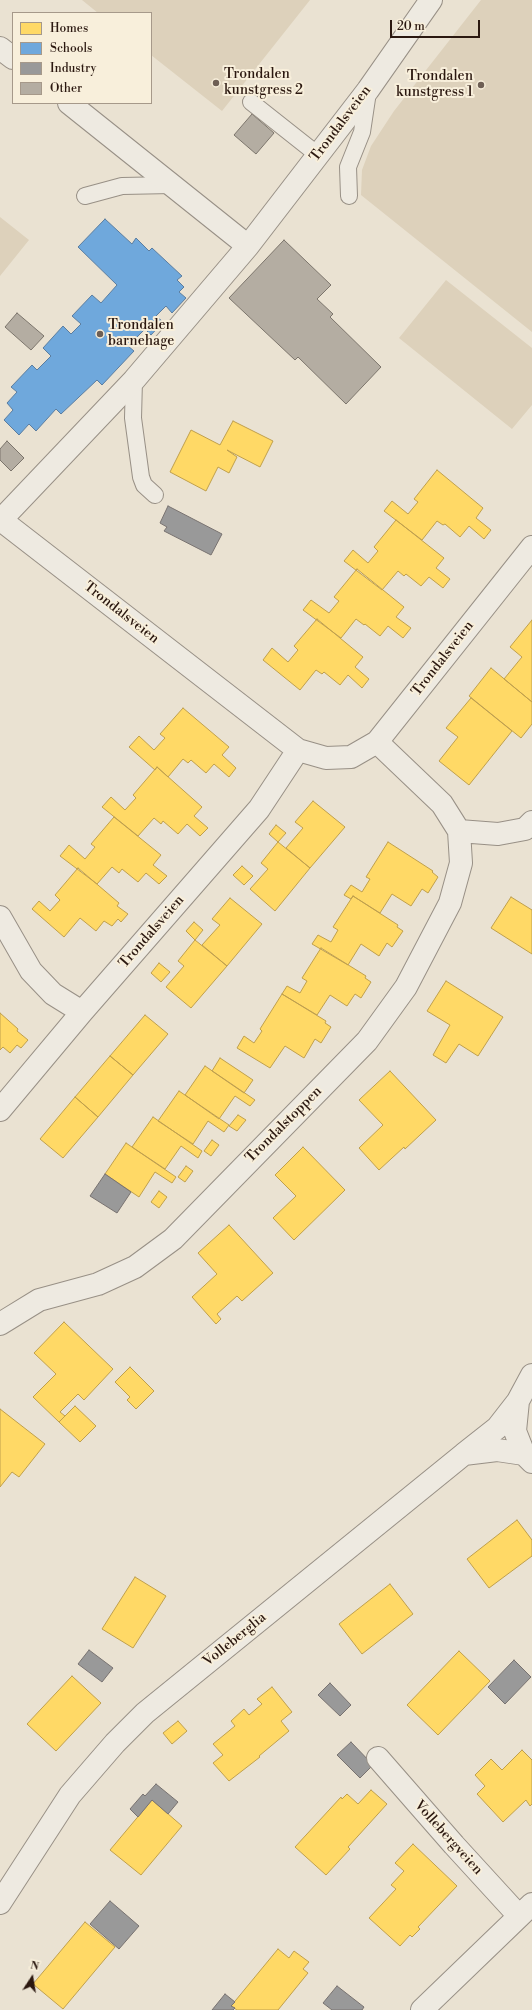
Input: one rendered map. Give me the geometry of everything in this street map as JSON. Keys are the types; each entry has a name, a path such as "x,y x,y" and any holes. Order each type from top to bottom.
{"street":[{"name":"Trondalsveien","path":"431,0 368,90 248,246 134,380 1,520 298,750 326,758 351,757 377,742 532,547"},
{"path":"0,48 12,57"},
{"path":"70,104 248,246"},
{"name":"Trondalstoppen","path":"0,1324 39,1300 98,1284 134,1267 173,1239 367,1041 406,987 450,903 461,863 459,831 442,804 377,742"},
{"name":"Trondalsveien","path":"0,1110 82,1012 259,809 298,750"},
{"path":"459,831 498,834 525,829 532,822"},
{"path":"0,916 31,971 53,994 82,1012"},
{"path":"528,1458 515,1431 518,1401 532,1375"},
{"name":"Volleberglia","path":"0,1903 70,1795 115,1743 145,1713 497,1428 518,1401"},
{"path":"464,1454 497,1450 528,1458"},
{"name":"Vollebergveien","path":"378,1758 454,1846 526,1910 422,2010"}],"lane":[{"path":"349,196 348,167 362,132 368,90"},
{"path":"251,102 318,156"},
{"path":"85,196 122,186 172,185"},
{"path":"134,380 133,418 141,477 144,485 155,495"}],"shaded area":[{"name":"Trondalen kunstgress 2","path":"82,0 310,0 222,111 152,56 152,12 97,12"},
{"name":"Trondalen kunstgress 1","path":"481,0 532,0 532,332 361,195 362,170 371,146 394,111"},
{"path":"0,217 29,240 0,276"},
{"path":"446,280 532,348 532,405 512,429 399,338"}],"building: Homes":[{"path":"233,421 273,441 260,467 227,450 237,457 229,473 218,467 206,491 170,472 191,430 220,445"},
{"path":"437,470 483,508 476,518 491,530 484,539 469,526 460,537 445,524 443,525 437,521 422,540 384,511 392,501 408,514 418,502 414,499"},
{"path":"396,520 444,558 436,568 450,579 443,588 429,577 421,586 406,574 404,576 398,571 382,590 344,561 353,550 368,563 378,551 374,547"},
{"path":"357,569 404,607 396,617 411,628 403,638 388,626 380,636 356,619 341,638 303,610 311,600 329,613 339,601 334,597"},
{"path":"317,619 363,657 355,667 369,679 362,688 348,675 340,685 324,672 322,674 316,670 300,690 263,660 272,648 288,662 298,650 294,646"},
{"path":"532,620 532,702 504,679 522,657 510,647"},
{"path":"491,668 532,702 532,724 521,738 469,696"},
{"path":"471,698 512,731 469,785 439,761 458,737 446,728"},
{"path":"183,708 229,747 222,755 236,768 229,777 214,764 206,773 191,760 188,763 183,759 168,777 157,767 155,770 129,747 139,736 154,750 165,738 160,734"},
{"path":"157,767 202,807 194,816 208,828 200,836 187,824 178,834 163,821 161,824 154,818 138,836 102,807 111,797 125,810 136,798 133,795"},
{"path":"313,801 345,827 310,868 286,848 303,828 295,822"},
{"path":"114,817 161,855 153,865 167,876 159,884 146,873 138,882 122,869 119,873 112,867 97,884 60,856 69,845 85,859 95,847 91,844"},
{"path":"276,825 286,833 278,842 269,834"},
{"path":"278,842 310,868 275,911 250,889 268,869 261,863"},
{"path":"388,842 433,871 432,872 438,877 428,893 422,889 411,906 392,894 380,913 353,896 351,899 344,895 351,885 362,892 370,879 366,877"},
{"path":"242,866 253,876 244,885 233,875"},
{"path":"78,868 119,903 117,906 128,914 121,922 118,919 112,926 104,921 96,931 80,918 64,937 32,909 39,901 50,911 60,900 55,895"},
{"path":"353,896 398,925 397,927 403,931 392,947 387,943 379,956 361,944 348,965 312,944 318,935 331,942 338,930 333,927"},
{"path":"511,897 532,910 532,954 491,928"},
{"path":"230,898 262,924 227,966 202,945 220,925 212,919"},
{"path":"194,922 203,930 195,940 186,931"},
{"path":"195,940 227,966 191,1008 166,987 184,966 178,961"},
{"path":"321,948 366,976 365,978 371,982 361,998 355,994 347,1006 330,995 317,1015 282,994 287,986 300,993 307,981 302,978"},
{"path":"159,963 170,972 161,982 151,973"},
{"path":"446,981 503,1017 478,1056 459,1044 446,1063 433,1055 450,1025 427,1011"},
{"path":"282,994 326,1021 325,1023 331,1027 321,1043 315,1039 304,1058 285,1046 270,1068 237,1048 244,1036 254,1043 262,1031 260,1029"},
{"path":"0,1013 28,1040 21,1048 17,1045 10,1053 3,1047 0,1050"},
{"path":"145,1015 168,1034 133,1075 110,1056"},
{"path":"110,1056 133,1075 98,1117 75,1097"},
{"path":"220,1058 253,1080 244,1093 212,1071"},
{"path":"205,1066 255,1100 250,1106 235,1096 219,1119 185,1095"},
{"path":"390,1071 436,1120 405,1149 404,1147 379,1170 359,1148 383,1125 359,1100"},
{"path":"179,1091 229,1125 224,1132 208,1121 193,1144 158,1121"},
{"path":"75,1097 98,1117 63,1158 40,1139"},
{"path":"238,1115 246,1120 237,1131 229,1126"},
{"path":"153,1117 202,1151 198,1158 181,1146 165,1169 132,1147"},
{"path":"212,1140 219,1145 211,1156 204,1151"},
{"path":"126,1143 176,1177 172,1183 155,1172 139,1197 105,1174"},
{"path":"303,1147 345,1190 294,1240 273,1218 296,1196 275,1175"},
{"path":"186,1166 193,1171 185,1182 178,1177"},
{"path":"159,1191 167,1197 159,1208 151,1202"},
{"path":"229,1225 273,1273 242,1301 237,1296 217,1314 221,1319 216,1324 192,1297 217,1274 198,1253"},
{"path":"64,1322 113,1369 84,1400 78,1394 60,1412 65,1416 59,1422 33,1397 56,1374 34,1353"},
{"path":"130,1367 154,1391 136,1409 127,1400 130,1397 115,1382"},
{"path":"75,1406 96,1426 80,1442 59,1422"},
{"path":"0,1409 45,1444 19,1477 12,1472 0,1487"},
{"path":"517,1520 532,1540 532,1556 489,1588 467,1559"},
{"path":"135,1577 166,1596 133,1648 102,1629"},
{"path":"390,1584 413,1614 362,1654 339,1624"},
{"path":"459,1651 490,1681 438,1735 407,1705"},
{"path":"72,1676 101,1703 56,1751 27,1724"},
{"path":"272,1687 292,1712 281,1721 289,1731 259,1756 260,1757 229,1781 213,1763 223,1755 213,1744 235,1726 231,1721 244,1709 249,1715 262,1704 257,1699"},
{"path":"178,1721 187,1731 172,1744 163,1733"},
{"path":"522,1750 532,1760 532,1804 530,1806 526,1800 503,1822 477,1794 485,1786 475,1775 491,1759 502,1770"},
{"path":"371,1790 387,1804 348,1847 350,1849 326,1875 295,1847 341,1797 342,1799 347,1794 358,1804"},
{"path":"152,1800 182,1826 141,1875 110,1850"},
{"path":"413,1844 457,1886 418,1927 420,1929 412,1937 410,1935 400,1946 369,1918 396,1889 391,1885 404,1871 395,1863"},
{"path":"85,1922 115,1947 63,2009 33,1984"},
{"path":"278,1949 289,1958 294,1951 309,1962 303,1969 308,1973 278,2010 237,2010 231,2006"}],"building: Schools":[{"path":"105,219 132,244 136,238 149,251 152,248 182,276 177,280 184,287 179,292 186,298 172,313 166,306 156,316 163,322 151,335 145,329 128,346 134,351 102,385 97,380 61,414 56,409 36,431 29,424 19,435 4,420 13,410 7,403 17,392 11,387 32,365 37,370 51,356 43,348 63,326 71,334 81,324 72,316 92,295 101,303 117,285 78,247"}],"building: Industry":[{"path":"168,506 222,534 211,555 164,531 167,527 160,523"},
{"path":"105,1174 131,1192 117,1213 90,1196"},
{"path":"89,1650 113,1668 102,1682 78,1664"},
{"path":"514,1660 531,1677 505,1704 488,1687"},
{"path":"330,1683 351,1705 340,1716 318,1695"},
{"path":"351,1742 373,1765 360,1778 337,1755"},
{"path":"156,1784 178,1802 168,1814 152,1800 138,1817 130,1809 143,1794 145,1796"},
{"path":"110,1901 139,1926 119,1949 90,1924"},
{"path":"337,1986 364,2007 362,2010 332,2010 323,2003"},
{"path":"225,1994 235,2002 231,2006 235,2008 233,2010 212,2010"}],"building: Other":[{"path":"252,114 274,133 256,154 234,135"},
{"path":"284,240 331,285 317,299 333,314 330,317 381,367 346,404 298,357 295,360 229,298"},
{"path":"17,313 44,336 31,350 5,327"},
{"path":"7,441 24,458 11,471 0,460 0,449"}],"place":[{"name":"Trondalen kunstgress 2","path":"216,83"},
{"name":"Trondalen kunstgress 1","path":"481,85"},
{"name":"Trondalen barnehage","path":"100,334"}]}
